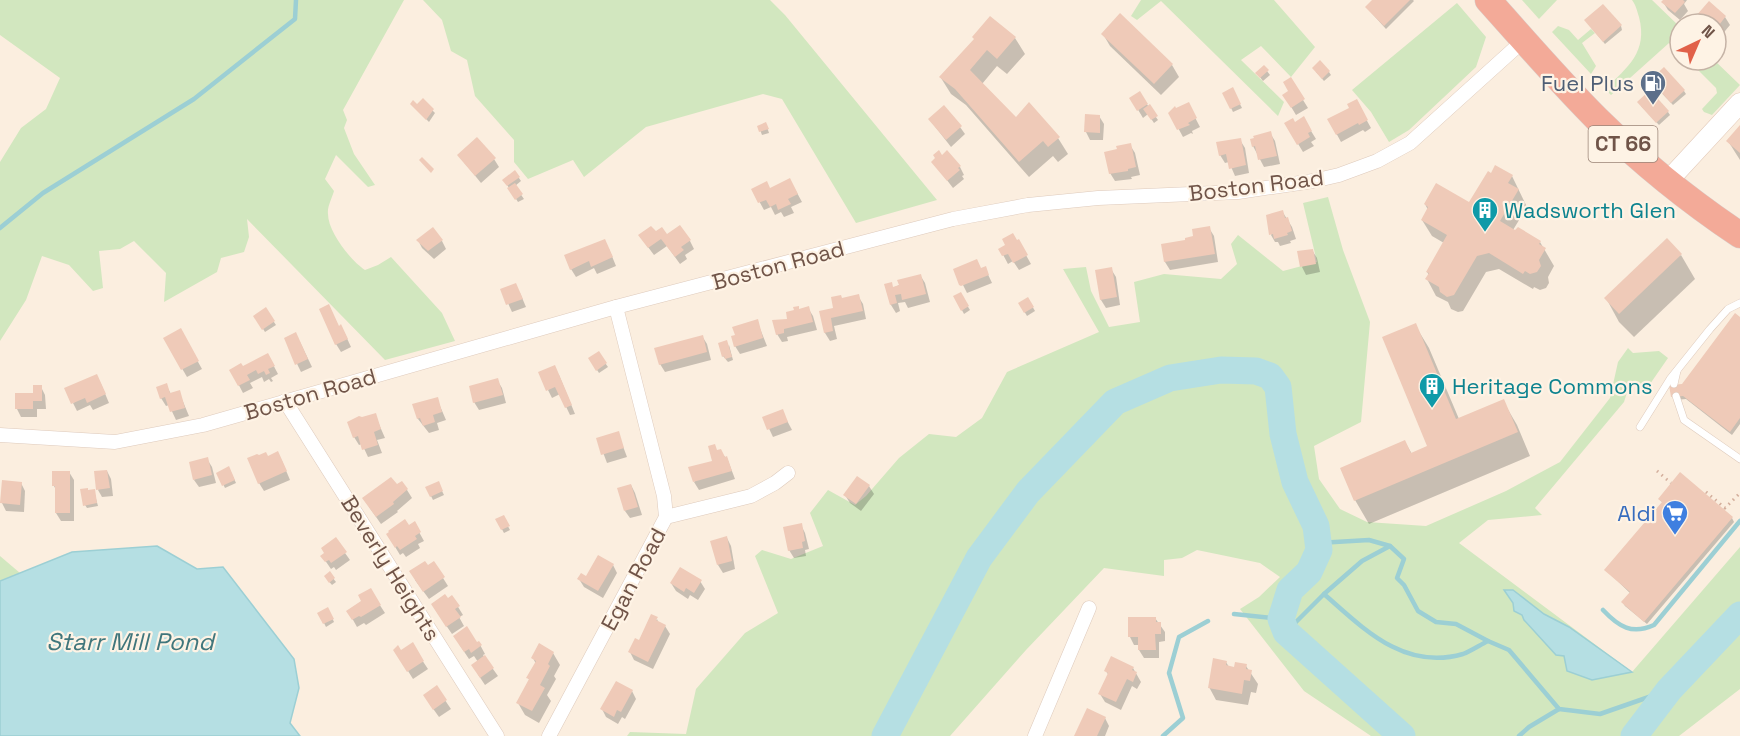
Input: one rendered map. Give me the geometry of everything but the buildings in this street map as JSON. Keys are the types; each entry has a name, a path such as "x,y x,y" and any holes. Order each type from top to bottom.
{"highway":[{"name":"CT 66","path":"1488,0 1597,119 1666,182 1740,235"}],"street":[{"name":"Boston Road","path":"0,435 115,442 202,425 616,307 953,219 1028,205 1098,198 1238,192 1303,183 1339,175 1377,161 1410,143 1524,40"},
{"path":"1666,182 1740,103"},
{"name":"Egan Road","path":"549,736 666,517 664,496 616,307"},
{"name":"Beverly Heights","path":"285,401 497,736"},
{"path":"666,517 751,496 770,487 788,474"},
{"path":"1035,736 1089,608"}],"lane":[{"path":"1640,427 1678,369 1728,309 1740,303"},
{"path":"1674,384 1678,369"},
{"path":"1676,396 1684,420 1738,458"}],"path":[{"path":"1657,471 1671,483"},
{"path":"1706,492 1725,508 1740,493"}],"green space":[{"path":"0,0 404,0 343,110 347,120 344,128 354,154 375,185 368,187 336,155 325,179 334,191 328,208 329,221 341,245 365,270 391,257 442,313 455,341 385,360 247,219 249,237 244,252 221,258 217,272 164,302 166,273 134,241 120,249 99,251 103,288 93,291 69,265 42,256 26,300 0,341 0,162 21,128 46,109 60,78 0,35"},
{"path":"423,0 770,0 785,15 937,200 856,223 782,99 763,94 646,127 584,177 573,160 528,179 514,162 514,140 475,96 467,60 451,51 442,20"},
{"path":"1141,0 1274,0 1315,47 1291,77 1261,46 1241,60 1284,102 1278,116 1161,1 1137,20 1131,16"},
{"path":"1522,0 1557,0 1539,19"},
{"path":"1632,0 1652,0 1668,15 1668,44 1611,95 1605,89 1634,58 1641,40 1639,17"},
{"path":"1457,3 1486,37 1476,67 1409,130 1389,142 1371,112 1352,90"},
{"path":"1558,26 1569,30 1578,40 1591,29 1595,33 1582,43 1596,66 1591,74 1552,32"},
{"path":"1700,72 1726,72 1740,85 1712,115 1702,109 1717,93 1716,88"},
{"path":"1328,197 1343,250 1370,322 1361,422 1314,446 1319,479 1340,509 1367,522 1426,526 1506,491 1560,462 1610,398 1618,362 1628,348 1633,353 1659,351 1668,358 1650,384 1630,383 1624,402 1535,508 1542,515 1488,520 1459,543 1632,672 1740,547 1740,689 1679,736 1371,736 1304,691 1240,609 1259,597 1280,577 1260,563 1197,550 1182,558 1164,560 1164,576 1104,568 1026,650 950,736 627,736 630,732 686,734 696,689 745,633 778,613 755,556 762,550 791,559 823,546 810,513 828,490 855,505 866,496 899,458 929,434 956,437 982,418 1007,372 1099,332 1063,269 1086,267 1091,291 1109,327 1140,322 1134,282 1164,274 1221,279 1237,264 1231,244 1238,235 1283,271 1317,262 1303,203"},
{"path":"0,556 20,573 0,581"}],"water":[{"name":"Starr Mill Pond","path":"157,546 197,569 223,567 294,659 299,688 290,723 300,736 0,736 0,581 72,552"},
{"path":"1504,590 1513,590 1544,614 1569,627 1632,672 1592,680 1567,671 1564,656 1556,655 1522,615 1514,611 1513,603"}],"waterway":[{"path":"0,228 43,193 194,99 295,19 296,0"},
{"path":"885,736 979,558 1028,492 1115,402 1170,378 1221,370 1256,371 1270,376 1278,387 1283,434 1295,482 1316,526 1319,550 1309,572 1290,590 1281,619 1286,632 1402,736"},
{"path":"1603,610 1626,628 1639,629 1654,625 1740,521"},
{"path":"1318,543 1369,540 1390,546 1404,559 1397,578 1404,585 1418,611 1436,622 1456,624 1488,641"},
{"path":"1324,594 1362,561 1390,546"},
{"path":"1286,632 1324,594 1370,633 1404,652 1422,657 1442,658 1463,654 1488,641 1509,650 1559,709 1600,714 1669,690"},
{"path":"1234,614 1281,619"},
{"path":"1634,736 1669,690 1740,615"},
{"path":"1163,736 1183,718 1169,673 1179,637 1208,621"},
{"path":"1519,736 1529,727 1559,709"}],"place":[{"name":"Fuel Plus","path":"1653,106"},
{"name":"Wadsworth Glen","path":"1485,233"},
{"name":"Heritage Commons","path":"1432,409"},
{"name":"Aldi","path":"1675,536"}]}
